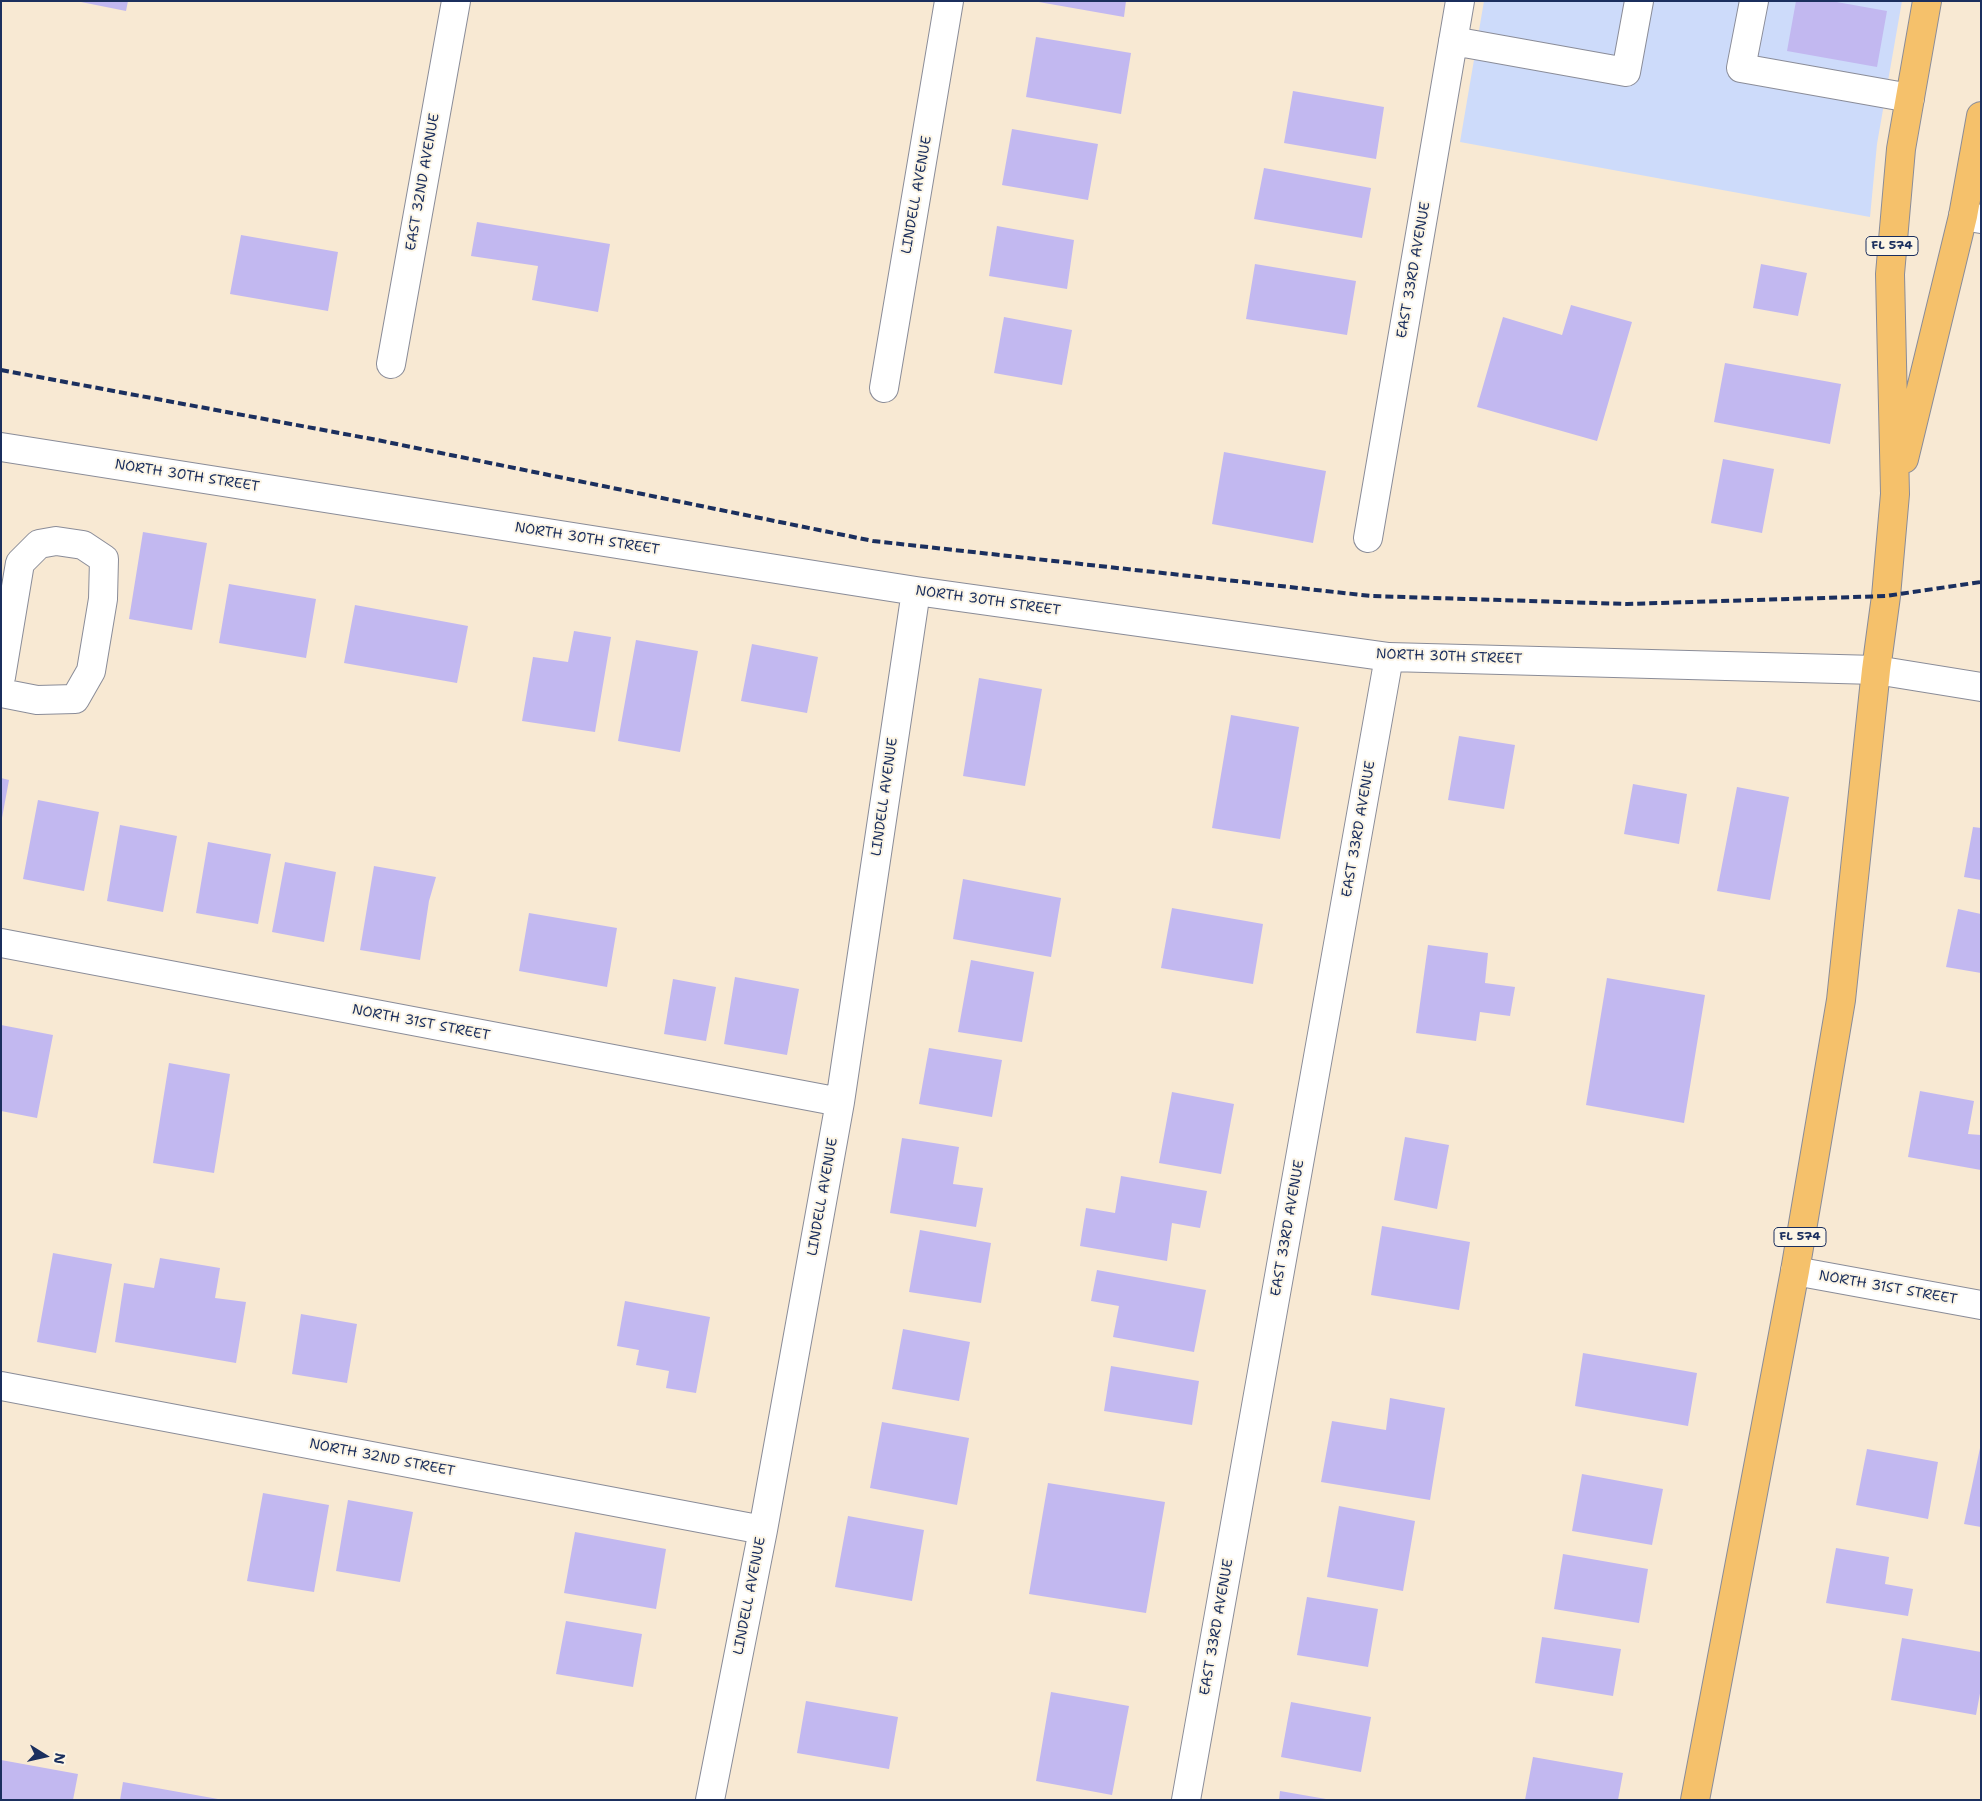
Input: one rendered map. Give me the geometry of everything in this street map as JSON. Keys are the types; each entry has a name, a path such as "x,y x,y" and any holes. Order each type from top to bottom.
{"main road":[{"name":"FL 574","path":"1695,1800 1795,1271 1841,1000 1876,670 1886,596 1895,494 1890,274 1901,148 1927,1"},
{"name":"FL 574","path":"1895,494 1972,218 1981,116"}],"street":[{"name":"EAST 32ND AVENUE","path":"391,364 456,1"},
{"name":"LINDELL AVENUE","path":"884,388 949,1"},
{"name":"EAST 33RD AVENUE","path":"1368,538 1460,1"},
{"path":"1453,41 1626,72 1639,1"},
{"path":"1754,1 1741,68 1910,98"},
{"name":"NORTH 30TH STREET","path":"1,447 916,591 1389,657 1876,670 1981,687"},
{"path":"1,677 20,563 39,544 56,541 83,545 104,559 103,599 91,672 75,699 37,700 1,692"},
{"name":"LINDELL AVENUE","path":"710,1800 763,1530 840,1102 916,591"},
{"name":"EAST 33RD AVENUE","path":"1186,1800 1389,657"},
{"name":"NORTH 31ST STREET","path":"1,943 840,1102"},
{"name":"NORTH 31ST STREET","path":"1795,1271 1981,1305"},
{"name":"NORTH 32ND STREET","path":"1,1386 763,1530"}],"shaded area":[{"path":"1484,1 1902,1 1877,144 1870,217 1460,142"}],"building":[{"path":"76,1 128,1 126,11"},
{"path":"1033,1 1126,1 1124,17"},
{"path":"1796,1 1831,1 1887,11 1877,67 1787,51"},
{"path":"1036,37 1131,53 1121,114 1026,97"},
{"path":"1293,91 1384,107 1376,159 1284,143"},
{"path":"1012,129 1098,144 1088,200 1002,185"},
{"path":"1264,168 1371,188 1362,238 1254,219"},
{"path":"477,222 610,244 598,312 532,300 538,266 471,256"},
{"path":"997,226 1074,240 1067,289 989,276"},
{"path":"241,235 338,252 328,311 230,294"},
{"path":"1255,264 1356,281 1347,335 1246,319"},
{"path":"1761,264 1807,273 1798,316 1753,308"},
{"path":"1571,305 1632,322 1597,441 1477,407 1503,317 1562,335"},
{"path":"1004,317 1072,330 1062,385 994,373"},
{"path":"1725,363 1841,384 1830,444 1714,422"},
{"path":"1224,452 1326,471 1313,543 1212,524"},
{"path":"1723,459 1774,469 1762,533 1711,523"},
{"path":"143,532 207,543 192,630 129,619"},
{"path":"229,584 316,599 306,658 219,643"},
{"path":"355,605 468,626 457,683 344,663"},
{"path":"574,631 611,637 595,732 522,721 533,657 568,662"},
{"path":"636,640 698,651 680,752 618,741"},
{"path":"752,644 818,657 807,713 741,701"},
{"path":"979,678 1042,689 1025,786 963,776"},
{"path":"1231,715 1299,727 1280,839 1212,828"},
{"path":"1459,736 1515,745 1504,809 1448,800"},
{"path":"1,778 9,780 2,818 1,818"},
{"path":"1633,784 1687,794 1679,844 1624,834"},
{"path":"1737,787 1789,797 1770,900 1717,891"},
{"path":"38,800 99,812 84,891 23,879"},
{"path":"120,825 177,836 163,912 107,901"},
{"path":"1973,827 1981,828 1981,880 1964,877"},
{"path":"208,842 271,854 258,924 196,913"},
{"path":"285,862 336,872 324,942 272,932"},
{"path":"374,866 436,877 429,901 420,960 360,950"},
{"path":"963,879 1061,898 1051,957 953,939"},
{"path":"1172,908 1263,924 1253,984 1161,968"},
{"path":"1958,909 1981,914 1981,973 1946,967"},
{"path":"529,913 617,928 607,987 519,971"},
{"path":"1428,945 1488,953 1485,983 1515,987 1510,1016 1480,1012 1476,1041 1416,1033"},
{"path":"971,960 1034,972 1022,1042 958,1032"},
{"path":"735,977 799,989 787,1055 724,1044"},
{"path":"1607,978 1705,995 1684,1123 1586,1105"},
{"path":"673,979 716,987 706,1041 664,1034"},
{"path":"1,1025 53,1035 37,1118 1,1111"},
{"path":"929,1048 1002,1060 992,1117 919,1104"},
{"path":"169,1063 230,1074 214,1173 153,1163"},
{"path":"1920,1091 1974,1101 1968,1134 1981,1135 1981,1170 1908,1157"},
{"path":"1172,1092 1234,1104 1221,1174 1159,1163"},
{"path":"1405,1137 1449,1145 1437,1209 1394,1200"},
{"path":"902,1138 959,1147 953,1184 983,1188 976,1227 890,1213"},
{"path":"1121,1176 1207,1191 1200,1228 1172,1223 1167,1261 1080,1246 1086,1208 1115,1213"},
{"path":"1382,1226 1470,1242 1459,1310 1371,1295"},
{"path":"920,1230 991,1243 981,1303 909,1292"},
{"path":"53,1253 112,1264 96,1353 37,1342"},
{"path":"160,1258 220,1268 215,1298 246,1302 236,1363 115,1342 124,1283 154,1288"},
{"path":"1097,1270 1206,1290 1194,1352 1113,1337 1119,1306 1091,1301"},
{"path":"625,1301 710,1317 696,1393 666,1388 669,1371 636,1365 639,1350 617,1346"},
{"path":"301,1314 357,1324 347,1383 292,1374"},
{"path":"903,1329 970,1342 959,1401 892,1389"},
{"path":"1583,1353 1697,1373 1688,1426 1575,1406"},
{"path":"1111,1366 1199,1381 1192,1425 1104,1411"},
{"path":"1390,1398 1445,1408 1430,1500 1321,1482 1332,1421 1386,1430"},
{"path":"882,1422 969,1438 957,1505 870,1488"},
{"path":"1981,1448 1981,1527 1964,1524"},
{"path":"1867,1449 1938,1462 1928,1519 1856,1505"},
{"path":"1582,1474 1663,1489 1652,1545 1572,1531"},
{"path":"1048,1483 1165,1502 1146,1613 1029,1594"},
{"path":"263,1493 329,1505 314,1592 247,1581"},
{"path":"348,1500 413,1512 400,1582 336,1571"},
{"path":"1339,1506 1415,1521 1403,1591 1327,1577"},
{"path":"848,1516 924,1530 912,1601 835,1587"},
{"path":"575,1532 666,1549 656,1609 564,1593"},
{"path":"1836,1548 1889,1557 1885,1584 1913,1589 1908,1616 1826,1603"},
{"path":"1563,1554 1648,1569 1639,1623 1554,1609"},
{"path":"1307,1597 1378,1609 1368,1667 1297,1655"},
{"path":"566,1621 642,1634 633,1687 556,1674"},
{"path":"1542,1637 1621,1649 1613,1696 1535,1683"},
{"path":"1902,1638 1981,1652 1981,1688 1976,1715 1891,1700"},
{"path":"1051,1692 1129,1706 1112,1795 1036,1781"},
{"path":"806,1701 898,1717 889,1769 797,1753"},
{"path":"1291,1702 1371,1717 1361,1772 1281,1757"},
{"path":"1533,1757 1623,1773 1618,1800 1525,1800"},
{"path":"1,1760 78,1774 73,1800 1,1800"},
{"path":"123,1782 218,1799 218,1800 120,1800"},
{"path":"1280,1791 1326,1799 1326,1800 1279,1800"}],"railway":[{"path":"1,370 377,440 873,541 1371,596 1627,604 1886,596 1981,582"}]}
